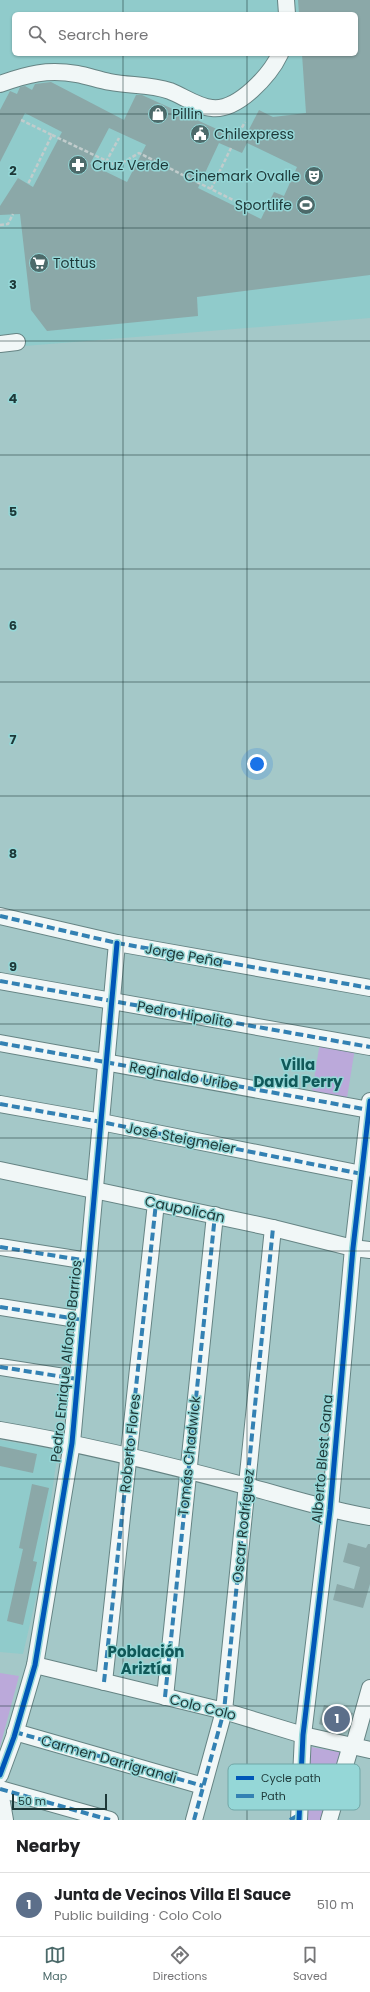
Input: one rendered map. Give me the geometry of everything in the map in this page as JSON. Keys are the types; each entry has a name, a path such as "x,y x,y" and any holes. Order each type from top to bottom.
{"street":[{"path":"286,0 287,12"},
{"path":"0,84 19,77 49,72 78,74 110,82 151,86 170,91 212,108 224,106 251,92 264,80 279,56"},
{"path":"0,344 16,342"},
{"name":"Jorge Peña","path":"0,916 118,943 370,988"},
{"name":"Pedro Enrique Alfonso Barrios","path":"0,1775 15,1732 35,1665 72,1443 94,1190 118,943"},
{"name":"Pedro Hipolito","path":"0,981 370,1047"},
{"name":"Reginaldo Uribe","path":"0,1043 369,1105"},
{"name":"José Steigmeier","path":"0,1104 101,1122 362,1174"},
{"name":"Alberto Blest Gana","path":"301,1764 330,1510 353,1248 369,1105"},
{"name":"Caupolicán","path":"0,1170 215,1215 353,1248 370,1250"},
{"name":"Roberto Flores","path":"104,1682 156,1203"},
{"name":"Tomás Chadwick","path":"165,1697 187,1471 215,1215"},
{"name":"Oscar Rodríguez","path":"194,1820 224,1711 273,1228"},
{"path":"0,1247 88,1261"},
{"path":"0,1307 83,1320"},
{"path":"0,1367 78,1379"},
{"path":"0,1430 72,1443 247,1486 330,1510 370,1517"},
{"name":"Colo Colo","path":"35,1665 224,1711 303,1735 370,1750"},
{"path":"346,1764 370,1688"},
{"name":"Carmen Darrigrandi","path":"15,1732 203,1786"},
{"path":"5,1820 0,1790 110,1820"},
{"path":"329,1820 332,1810"}],"path":[{"path":"21,120 117,166 139,153 247,207"},
{"path":"236,138 245,122"},
{"path":"28,184 52,135"},
{"path":"106,162 119,138"},
{"path":"211,189 232,148"},
{"path":"0,225 8,224 13,214"}],"shaded area":[{"path":"0,0 370,0 370,318 0,348"},
{"path":"320,1042 355,1048 347,1098 312,1092"},
{"path":"0,1440 58,1450 39,1585 23,1654 0,1652"},
{"path":"0,1673 19,1676 0,1747"},
{"path":"311,1747 345,1753 342,1764 310,1764"},
{"path":"307,1810 327,1810 324,1820 306,1820"}],"building":[{"path":"298,0 370,0 370,275 197,297 198,316 47,331 31,310 20,214 0,215 0,206 18,178 33,187 62,132 25,113 0,162 0,110 10,91 17,94 20,87 25,86 32,90 35,84 51,82 124,120 136,95 142,95 243,141 259,110 273,117 306,113 302,56 358,56 358,12 299,12","holes":["109,128 146,145 127,182 90,164","219,143 242,153 247,143 297,167 284,196 274,192 261,219 198,188"]},
{"path":"0,1446 37,1454 33,1473 0,1466"},
{"path":"32,1484 49,1488 33,1561 37,1562 23,1625 7,1621 23,1549 19,1548"},
{"path":"348,1543 366,1548 368,1544 370,1544 370,1584 363,1608 333,1600 337,1584 354,1589 360,1567 343,1562"},
{"path":"324,1705 353,1713 348,1730 342,1728 341,1731 319,1724"}],"marked path":[{"path":"0,916 117,943 370,988"},
{"path":"0,981 370,1047"},
{"path":"0,1043 369,1110"},
{"path":"0,1104 101,1122 362,1174"},
{"path":"104,1682 156,1203"},
{"path":"165,1697 215,1215"},
{"path":"194,1820 224,1711 273,1228"},
{"path":"0,1247 88,1261"},
{"path":"0,1307 83,1320"},
{"path":"0,1367 77,1379"},
{"path":"15,1732 203,1786"},
{"path":"0,1789 110,1820"},
{"path":"290,1820 299,1815"}],"cycle path":[{"path":"0,1775 14,1737 35,1665 72,1443 117,943"},
{"path":"302,1764 303,1735 330,1510 353,1248 370,1101"},
{"path":"299,1810 299,1820"}],"place":[{"name":"Pillin","path":"158,114"},
{"name":"Chilexpress","path":"200,134"},
{"name":"Cruz Verde","path":"78,165"},
{"name":"Cinemark Ovalle","path":"314,176"},
{"name":"Sportlife","path":"306,205"},
{"name":"Tottus","path":"39,263"},
{"name":"Junta de Vecinos Villa El Sauce","path":"337,1719"}],"district":[{"name":"Villa David Perry","path":"298,1072"},
{"name":"Población Ariztía","path":"146,1660"}]}
